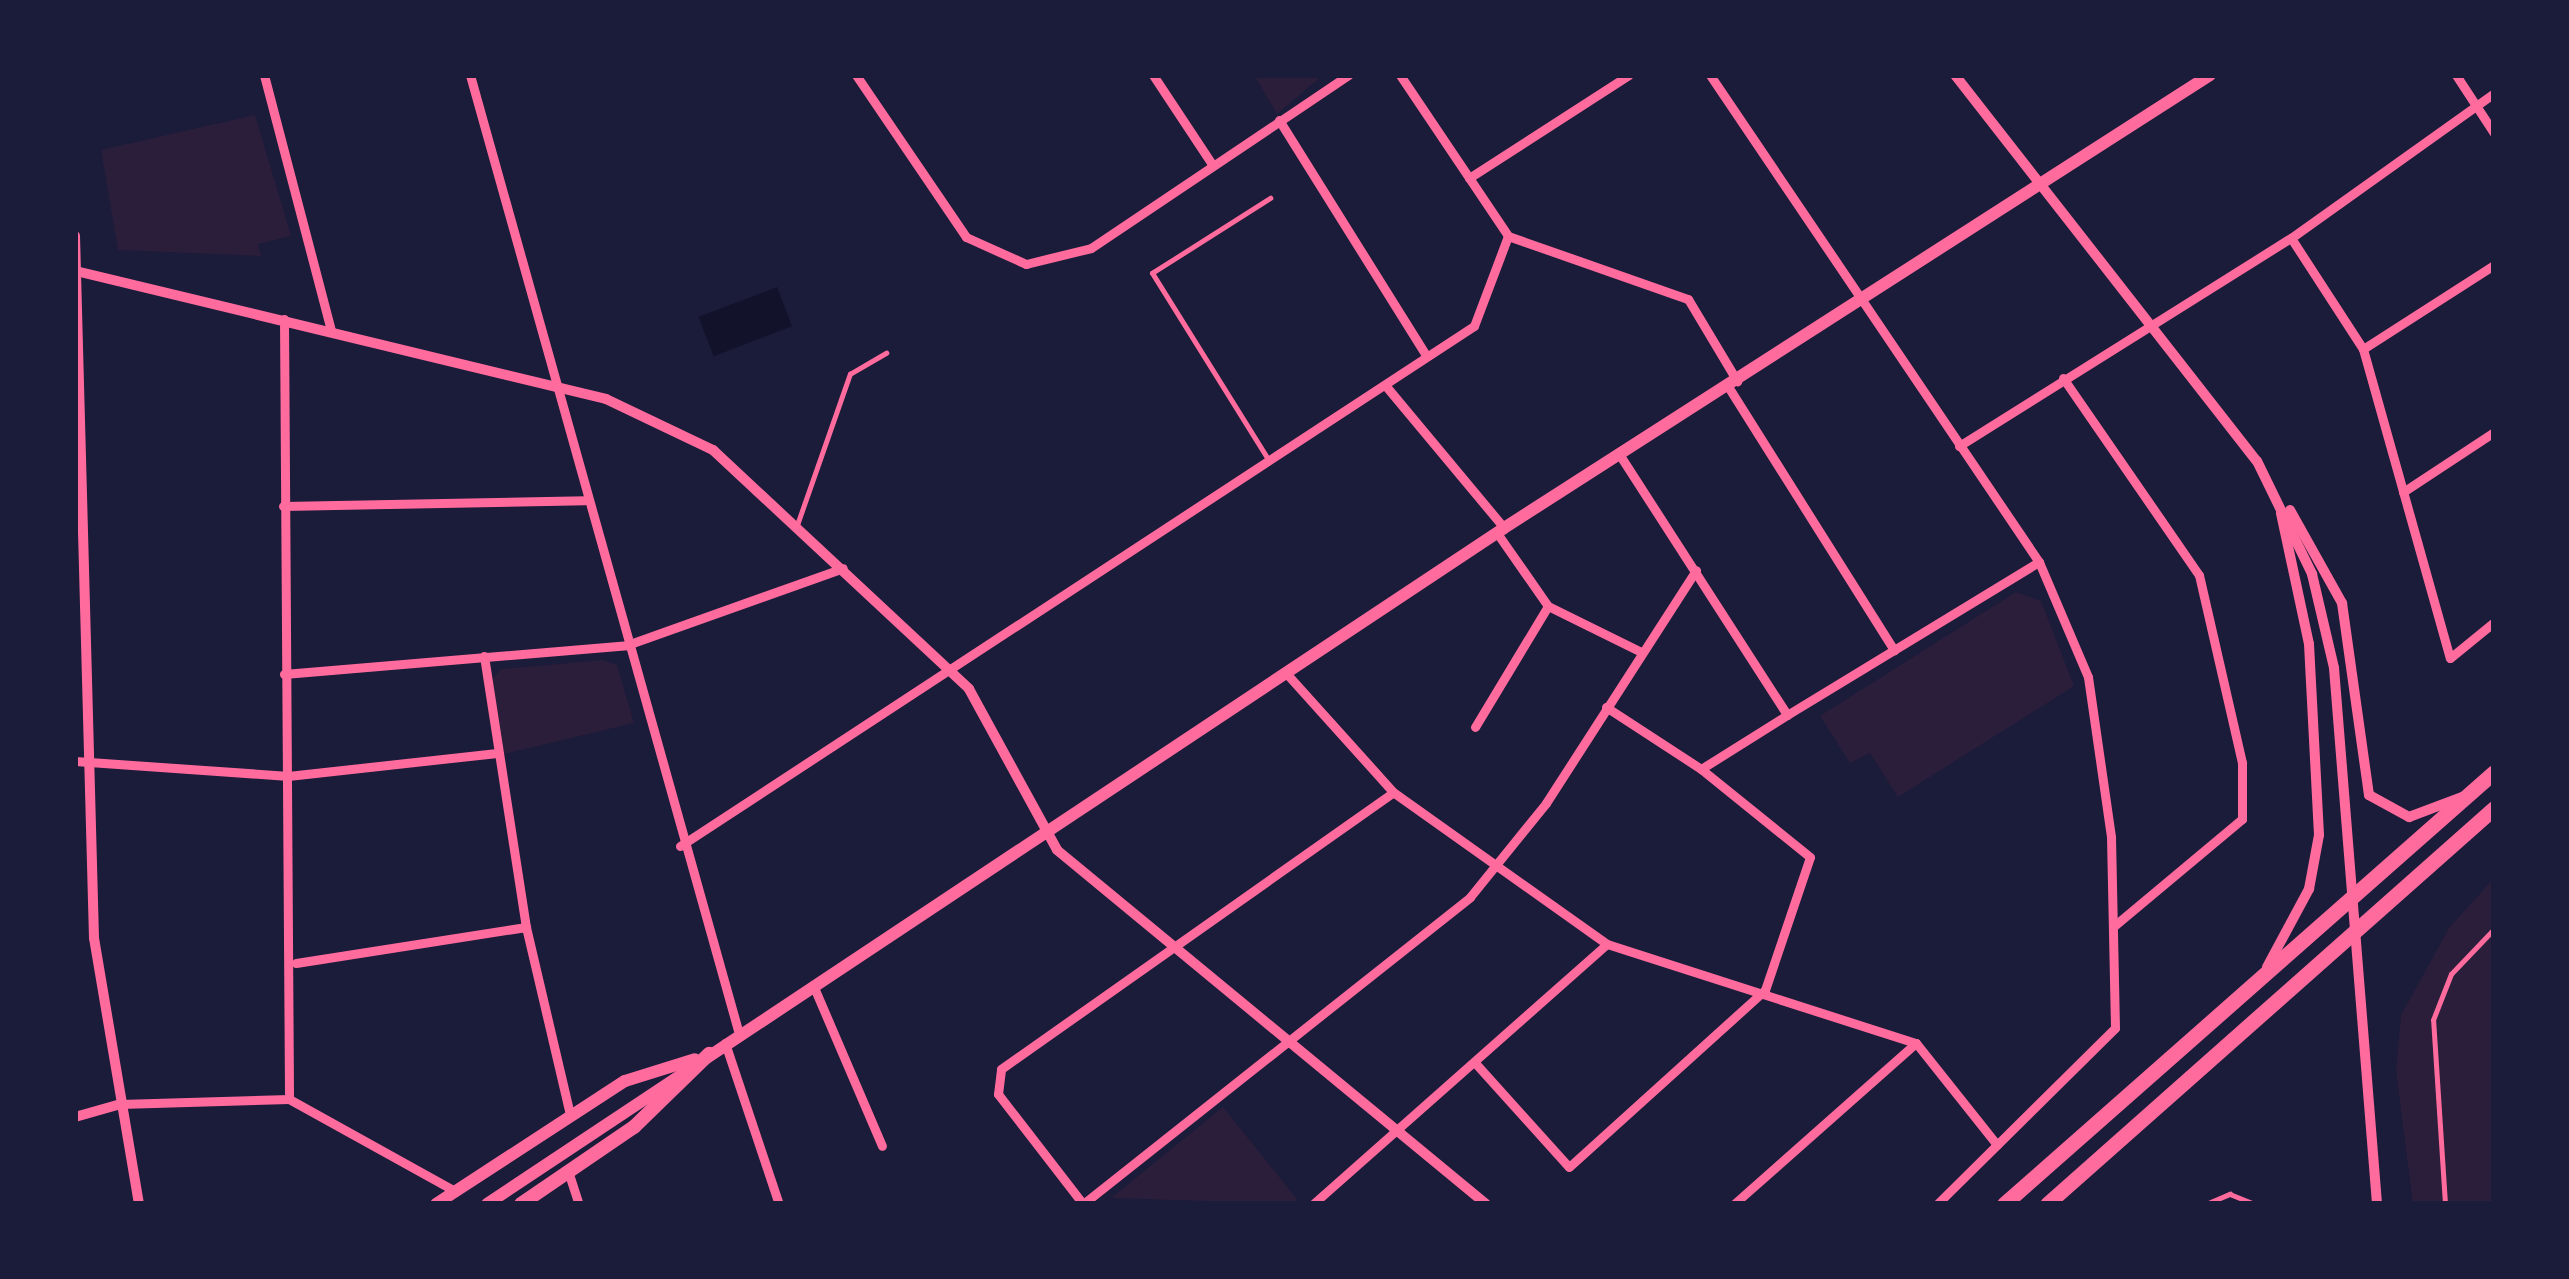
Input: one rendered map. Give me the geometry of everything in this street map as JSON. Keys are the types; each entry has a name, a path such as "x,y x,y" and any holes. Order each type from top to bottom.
{"highway":[{"path":"2004,1204 2266,968 2494,772"},
{"path":"2047,1204 2494,808"}],"main road":[{"path":"487,1204 1044,829 2210,75"},
{"path":"436,1204 625,1081 709,1054"},
{"path":"521,1204 568,1172 709,1054"}],"street":[{"path":"264,75 332,330"},
{"path":"470,75 680,846 739,1034"},
{"path":"856,75 966,237 996,260 1045,262 1091,248 1345,76"},
{"path":"1154,75 1212,164"},
{"path":"1400,75 1508,236 1688,299 1734,386 1894,650"},
{"path":"1469,178 1629,75"},
{"path":"1710,75 2039,562 2088,677 2113,927 2115,1028 1937,1204"},
{"path":"1955,75 2277,493 2342,603 2369,795 2409,817 2466,796"},
{"path":"2456,75 2494,133"},
{"path":"1959,446 2147,321 2291,238 2494,93"},
{"path":"1279,120 1426,355"},
{"path":"680,846 1474,326 1508,236"},
{"path":"2291,238 2363,350 2450,658 2494,622"},
{"path":"76,244 80,272 81,762 94,938 117,1105 139,1204"},
{"path":"2363,350 2494,265"},
{"path":"80,272 554,385 713,450 843,568 986,710 1044,829 1169,949 1486,1204"},
{"path":"284,319 284,674 296,963 290,1099"},
{"path":"2063,378 2199,575 2242,763 2242,820 2113,927"},
{"path":"1385,386 1500,531 1548,606 1641,652"},
{"path":"2403,492 2494,432"},
{"path":"1621,457 1787,715"},
{"path":"2277,493 2323,608 2377,1204"},
{"path":"2266,968 2309,889 2319,835 2308,644 2277,493"},
{"path":"283,506 585,500"},
{"path":"1701,769 2039,562"},
{"path":"284,674 627,645 843,568"},
{"path":"1393,792 1169,949 996,1080 1083,1204 1495,869 1696,570"},
{"path":"1475,727 1548,606"},
{"path":"484,656 495,753 526,927 570,1114"},
{"path":"1286,673 1393,792 1495,869 1607,944 1765,990 1916,1043 1997,1144"},
{"path":"1477,1066 1569,1167 1765,990 1810,857 1701,769 1606,706"},
{"path":"81,762 288,776 495,753"},
{"path":"296,963 526,927"},
{"path":"1313,1204 1395,1130 1477,1066 1607,944"},
{"path":"813,985 882,1146"},
{"path":"725,1043 779,1204"},
{"path":"1734,1204 1916,1043"},
{"path":"75,1117 117,1105 290,1099 455,1191"},
{"path":"568,1172 579,1204"}],"lane":[{"path":"1269,461 1152,272 1270,198"},
{"path":"797,525 850,374 886,353"},
{"path":"2445,1204 2433,1020 2452,974 2494,928"},
{"path":"2206,1204 2230,1194 2254,1204"}],"shaded area":[{"path":"1254,75 1323,75 1277,114"},
{"path":"255,115 291,236 258,244 261,256 118,250 101,150"},
{"path":"777,287 792,326 714,356 699,317"},
{"path":"2016,592 2041,601 2074,686 1898,797 1870,753 1850,763 1820,716"},
{"path":"603,660 617,665 634,723 500,755 491,680 502,669"},
{"path":"2494,878 2494,1204 2413,1204 2396,1071 2401,1015 2449,928"},
{"path":"1223,1107 1301,1204 1111,1198"}]}
